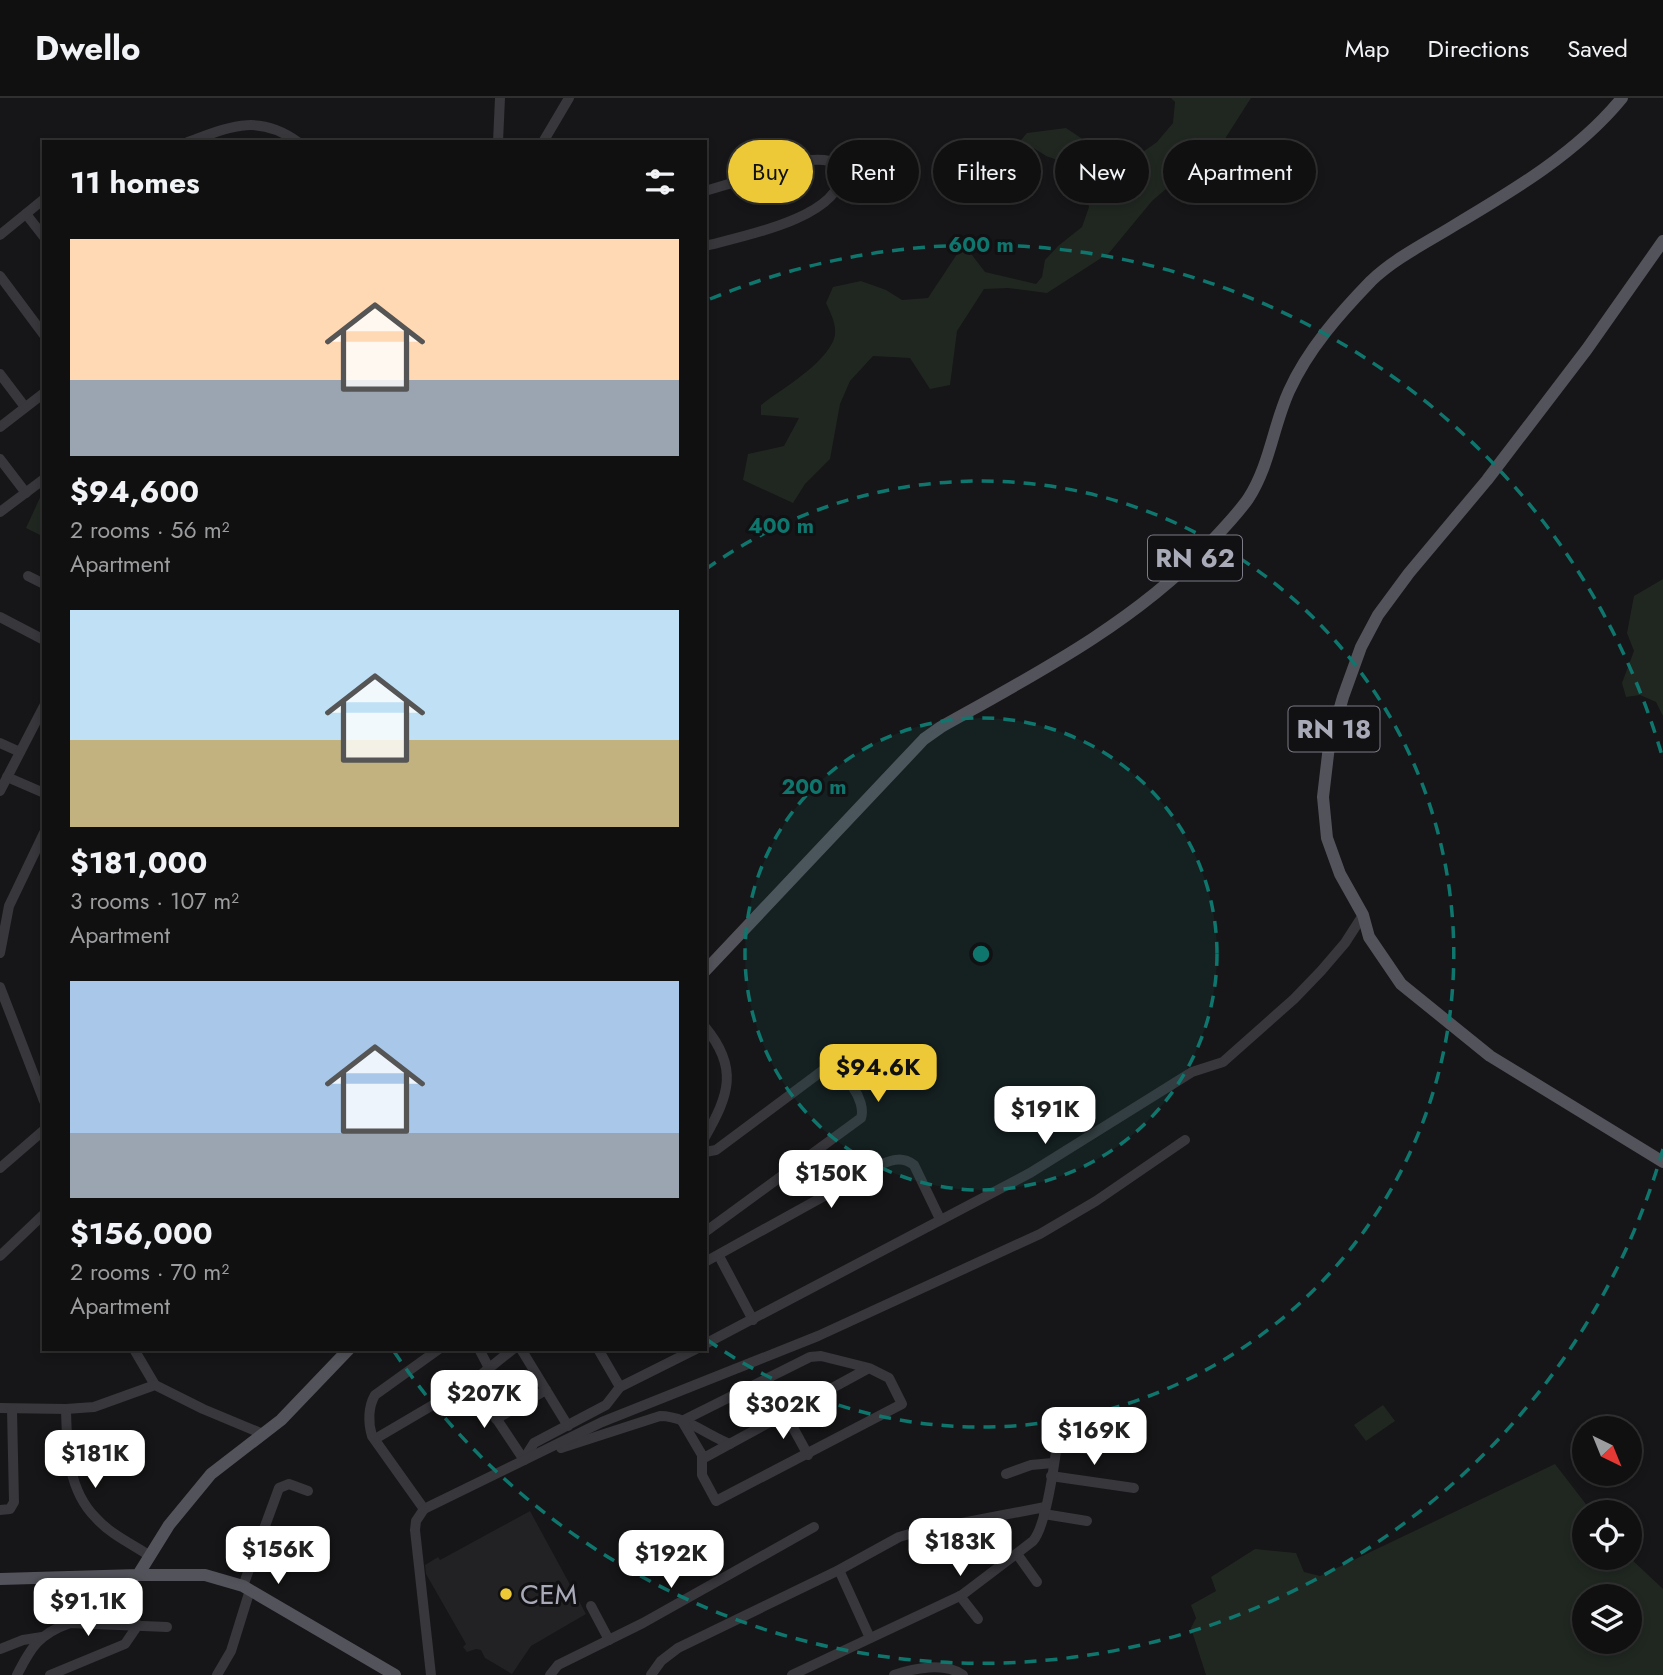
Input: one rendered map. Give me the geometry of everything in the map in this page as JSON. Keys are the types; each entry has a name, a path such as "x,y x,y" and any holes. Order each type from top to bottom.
{"main road":[{"name":"RN 62","path":"707,969 924,740 941,727 1073,651 1139,606 1180,573 1228,524 1248,499 1263,472 1289,391 1314,347 1374,278 1396,261 1509,192 1566,152 1594,130 1622,98"},
{"name":"RN 18","path":"1663,241 1587,349 1496,469 1378,615 1361,648 1343,697 1329,746 1323,797 1327,838 1340,874 1363,915 1369,937 1401,984 1490,1056 1663,1162"},
{"path":"138,1575 169,1525 211,1474 289,1413 347,1351"},
{"path":"0,1579 205,1575 246,1588 387,1673"}],"street":[{"path":"498,140 500,98"},
{"path":"544,140 569,98"},
{"path":"209,139 247,123 283,131 295,140"},
{"path":"707,190 810,160 826,159 833,162 841,173 839,185 833,192 812,212 801,218 707,245"},
{"path":"0,235 42,201"},
{"path":"26,214 42,234"},
{"path":"0,276 42,332"},
{"path":"0,374 25,407"},
{"path":"0,427 42,394"},
{"path":"0,459 26,493"},
{"path":"0,512 42,481"},
{"path":"29,576 42,583"},
{"path":"0,617 42,639"},
{"path":"0,791 42,710"},
{"path":"0,743 20,752"},
{"path":"7,777 42,792"},
{"path":"0,953 4,905 42,837"},
{"path":"707,1343 1041,1167 1118,1116 1192,1072 1223,1062 1294,999 1321,971 1345,943 1363,915"},
{"path":"0,987 42,1096"},
{"path":"707,1030 718,1044 728,1070 726,1096 707,1133"},
{"path":"707,1152 716,1150 826,1068 833,1068 840,1073 860,1097 864,1110 861,1118 707,1231"},
{"path":"0,1168 42,1132"},
{"path":"431,1675 415,1530 416,1521 424,1508 602,1422 818,1336 1040,1234 1096,1201 1185,1140"},
{"path":"707,1261 894,1159 907,1160 914,1165 940,1219"},
{"path":"0,1256 42,1216"},
{"path":"719,1256 753,1320"},
{"path":"135,1351 155,1385 263,1434"},
{"path":"424,1508 375,1439 369,1426 375,1395 436,1351"},
{"path":"480,1351 489,1368"},
{"path":"375,1439 472,1382 510,1351"},
{"path":"522,1351 568,1426"},
{"path":"599,1351 620,1387"},
{"path":"524,1460 534,1443 606,1405 620,1387 692,1351"},
{"path":"821,1356 869,1368 889,1378 902,1404 716,1502 702,1475 702,1459 682,1421 810,1357 821,1356"},
{"path":"702,1459 869,1368"},
{"path":"472,1382 524,1460"},
{"path":"0,1408 66,1409 105,1404 155,1385"},
{"path":"496,1419 546,1390"},
{"path":"66,1409 70,1468 85,1505 106,1527 150,1556"},
{"path":"0,1510 10,1509 14,1502 12,1410"},
{"path":"785,1413 808,1455"},
{"path":"524,1460 660,1416 670,1416 730,1444"},
{"path":"792,1675 960,1596 1038,1536 1045,1511 1060,1420"},
{"path":"1057,1446 1089,1449"},
{"path":"1006,1474 1041,1463 1053,1463"},
{"path":"1051,1476 1134,1488"},
{"path":"217,1675 231,1651 246,1588 279,1488 289,1484 308,1491"},
{"path":"651,1675 661,1661 678,1648 908,1535 1045,1511 1087,1521"},
{"path":"550,1675 558,1665 769,1554 814,1527"},
{"path":"1017,1554 1037,1582"},
{"path":"839,1570 870,1638"},
{"path":"79,1623 80,1577"},
{"path":"960,1596 978,1619"},
{"path":"592,1606 609,1640"},
{"path":"17,1675 33,1646 55,1629 79,1623 166,1627"},
{"path":"50,1675 125,1644 138,1625"},
{"path":"0,1648 43,1637"},
{"path":"894,1675 917,1669 943,1668 963,1675"}],"shaded area":[{"path":"1171,98 1251,98 1224,140 1163,140 1163,192 1109,253 1047,293 1008,288 984,289 957,331 950,385 930,389 910,358 873,356 850,381 840,404 830,459 805,484 793,503 743,480 748,454 784,446 799,418 761,415 761,405 812,367 829,349 835,330 826,303 833,287 861,281 886,290 902,300 928,298 965,242 985,272 1036,284 1042,277 1045,260 1082,227 1089,207 1088,203 1149,203 1149,148 1173,123 1175,102"},
{"path":"1066,128 1082,140 1055,140 1055,159 1041,153 1041,140 1021,140 1027,133"},
{"path":"42,493 42,536 26,528"},
{"path":"1663,579 1663,716 1656,702 1640,695 1626,697 1622,683 1634,651 1627,633 1634,596"},
{"path":"1383,1405 1395,1421 1366,1441 1354,1425"},
{"path":"1555,1464 1583,1500 1572,1500 1572,1570 1642,1569 1663,1589 1663,1675 1206,1675 1191,1628 1196,1618 1191,1605 1216,1591 1211,1577 1255,1549 1296,1553 1304,1572 1320,1576"},
{"name":"CEM","path":"530,1511 586,1614 531,1646 512,1674 485,1658 481,1650 467,1652 463,1647 466,1644 426,1574 425,1565 438,1557 440,1560"}],"place":[{"name":"CEM","path":"506,1594"}]}
